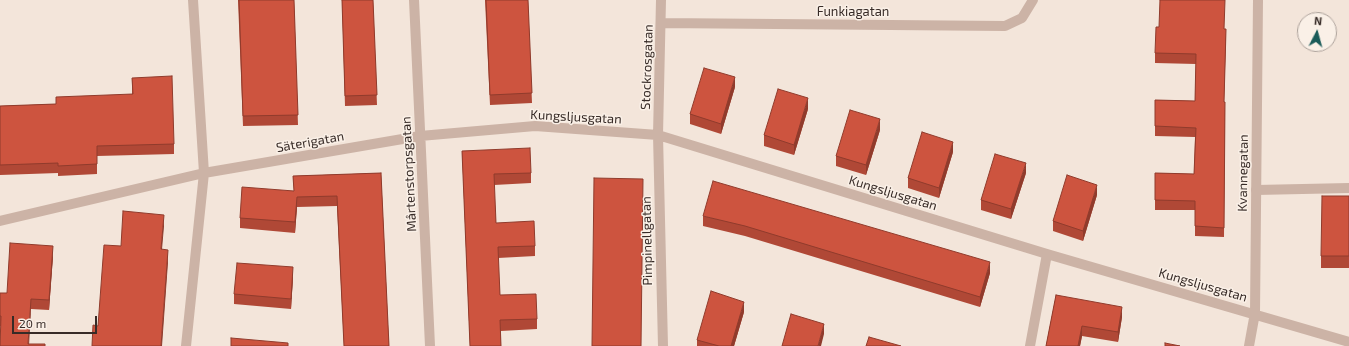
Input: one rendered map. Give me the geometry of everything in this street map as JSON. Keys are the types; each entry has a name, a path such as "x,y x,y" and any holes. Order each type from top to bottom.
{"street":[{"path":"186,346 204,173 193,0"},
{"name":"Mårtenstorpsgatan","path":"414,0 430,346"},
{"name":"Stockrosgatan","path":"658,135 661,0"},
{"name":"Funkiagatan","path":"661,23 1005,26 1022,18 1033,0"},
{"name":"Kvannegatan","path":"1249,346 1255,313 1258,0"},
{"name":"Kungsljusgatan","path":"420,136 535,126 658,135 1047,254 1255,313 1349,342"},
{"name":"Pimpinellgatan","path":"658,135 663,346"},
{"name":"Säterigatan","path":"0,221 204,173 420,136"},
{"path":"1256,190 1349,188"},
{"path":"1030,346 1047,254"}],"building":[{"path":"239,0 294,0 298,115 243,116"},
{"path":"342,0 373,0 377,95 345,96"},
{"path":"486,0 528,0 532,93 490,95"},
{"path":"1160,0 1225,0 1224,228 1195,226 1195,201 1155,200 1155,173 1194,174 1196,128 1155,126 1155,100 1195,101 1196,54 1155,53 1156,27 1159,27"},
{"path":"704,68 735,77 721,124 690,114"},
{"path":"172,76 174,144 97,146 97,164 58,166 58,163 0,165 0,106 56,104 56,97 133,94 132,78"},
{"path":"778,89 808,98 794,145 764,135"},
{"path":"850,110 880,119 866,165 836,156"},
{"path":"922,132 953,142 939,188 908,178"},
{"path":"530,148 531,173 494,174 496,223 534,221 535,246 498,247 500,295 536,294 537,319 500,320 501,346 470,346 462,151"},
{"path":"995,154 1026,163 1011,209 981,200"},
{"path":"381,173 389,346 344,346 337,196 297,197 295,222 240,218 242,187 294,191 293,176"},
{"path":"1067,175 1097,185 1083,231 1053,221"},
{"path":"594,178 643,179 641,346 592,346"},
{"path":"713,181 990,262 980,297 745,226 703,216"},
{"path":"1322,196 1349,196 1349,256 1321,256"},
{"path":"123,211 164,215 161,249 168,250 161,346 92,346 93,325 98,326 104,245 121,246"},
{"path":"10,243 53,246 49,300 31,299 28,344 45,344 45,346 0,346 0,293 7,293"},
{"path":"237,263 293,267 291,299 234,294"},
{"path":"711,291 744,302 731,346 719,346 697,340"},
{"path":"1056,295 1122,307 1118,332 1082,326 1078,346 1046,346"},
{"path":"791,314 824,324 818,346 782,346"},
{"path":"869,337 901,346 866,346"},
{"path":"231,338 288,343 288,346 231,346"},
{"path":"1165,343 1180,346 1165,346"}]}
